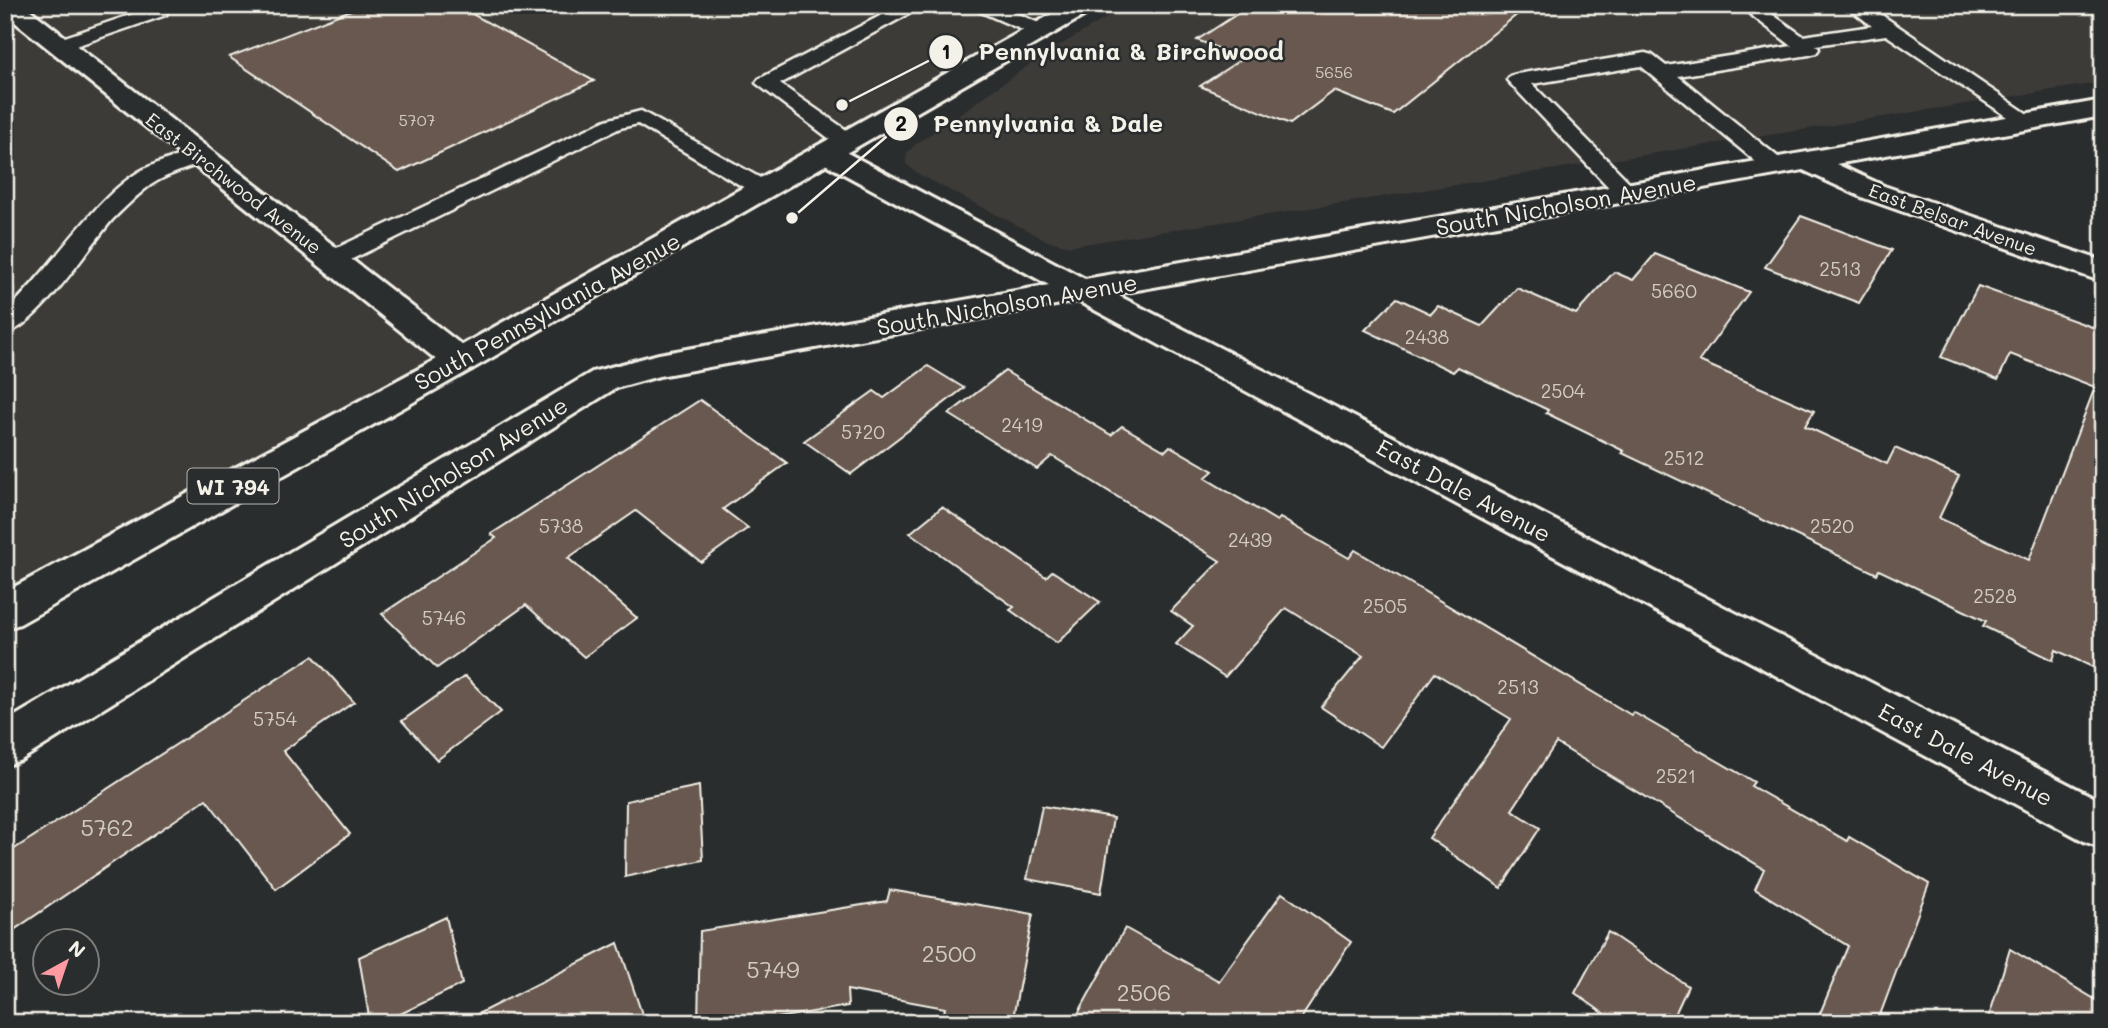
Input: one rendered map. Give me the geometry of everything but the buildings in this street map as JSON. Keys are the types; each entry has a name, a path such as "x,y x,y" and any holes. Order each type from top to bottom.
{"street":[{"name":"East Birchwood Avenue","path":"9,5 460,360"},
{"name":"South Pennsylvania Avenue","path":"5,612 460,360 1086,5"},
{"name":"South Nicholson Avenue","path":"5,746 604,380 659,365 2103,108"},
{"name":"East Dale Avenue","path":"837,147 1084,291 2103,826"},
{"name":"East Belsar Avenue","path":"1806,161 1874,192 2103,272"}],"lane":[{"path":"60,46 159,11 150,5"},
{"path":"837,147 766,83 916,5"},
{"path":"981,5 1041,31"},
{"path":"1662,73 1809,48 1747,5"},
{"path":"1854,5 2027,121"},
{"path":"1800,42 1889,29"},
{"path":"1627,193 1517,80 1645,59 1775,166"},
{"path":"331,260 613,124 641,117 763,189"},
{"path":"5,326 35,299 105,214 137,184 152,174 200,156"}],"shaded area":[{"path":"5,5 1089,5 5,614"},
{"path":"1128,5 2103,5 2103,82 1071,246 1048,241 920,175 906,164 907,153 915,145 1042,56"}],"place":[{"name":"Pennylvania & Birchwood","path":"842,105"},
{"name":"Pennylvania & Dale","path":"792,218"}]}
